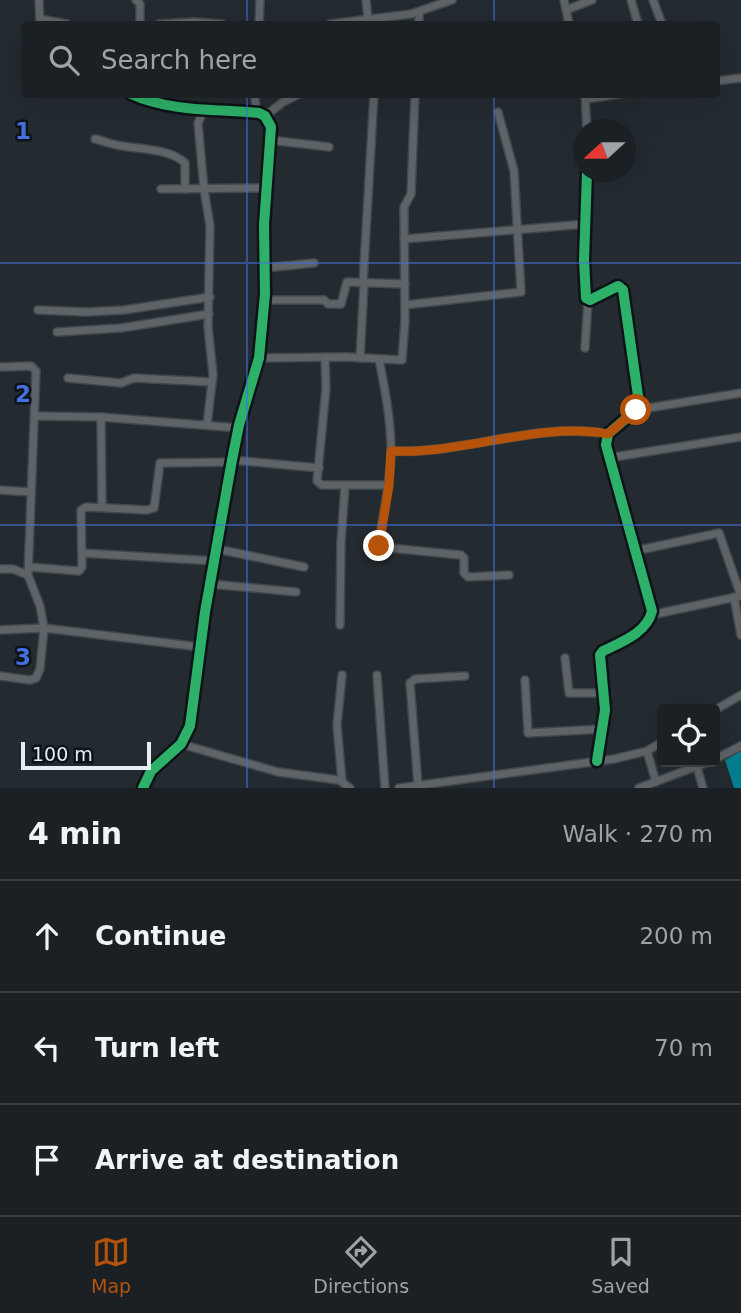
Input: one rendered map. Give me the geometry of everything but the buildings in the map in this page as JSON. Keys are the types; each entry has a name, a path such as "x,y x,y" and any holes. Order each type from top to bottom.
{"street":[{"path":"39,0 40,21"},
{"path":"136,0 140,4 140,21"},
{"path":"259,21 260,0"},
{"path":"366,0 368,19"},
{"path":"353,21 419,12 452,0"},
{"path":"564,0 568,21"},
{"path":"566,10 592,0"},
{"path":"631,0 637,21"},
{"path":"653,0 661,21"},
{"path":"419,12 419,21"},
{"path":"720,81 741,78"},
{"path":"140,98 204,110 256,113 265,116 271,127 265,188 264,300 259,358 232,461 200,647 190,726 181,744 151,771 142,788"},
{"path":"255,98 256,113"},
{"path":"265,116 291,98"},
{"path":"360,358 374,98"},
{"path":"259,358 325,357 399,361 403,357 404,206 411,194 415,98"},
{"path":"586,98 587,119"},
{"path":"204,110 198,123 209,226 212,382 207,425"},
{"path":"405,305 521,292 514,171 498,112"},
{"path":"95,139 182,159 185,163 185,189"},
{"path":"270,141 329,147"},
{"path":"585,348 588,300 585,296 587,182"},
{"path":"161,189 265,188"},
{"path":"404,239 586,224"},
{"path":"265,268 314,263"},
{"path":"264,300 324,300 328,304 341,304 346,283 405,284"},
{"path":"588,300 618,286 624,290 638,396 636,410"},
{"path":"38,310 124,310 209,297"},
{"path":"57,332 121,328 209,314"},
{"path":"325,357 327,388 317,480 320,484 345,486 389,485"},
{"path":"379,359 388,408 391,451 389,485 379,546 381,549 461,555 464,558 464,573 468,577 509,575"},
{"path":"0,367 36,368 29,571 44,628 37,678 30,680 0,676"},
{"path":"68,378 121,383 134,378 212,382"},
{"path":"597,761 603,729 604,693 600,654 639,632 651,615 652,608 608,458 605,442 608,434 636,410 741,393"},
{"path":"34,416 101,417 239,428"},
{"path":"101,417 102,507"},
{"path":"391,451 421,452 586,431 608,434"},
{"path":"608,458 741,437"},
{"path":"0,569 77,572 82,567 81,510 86,507 147,510 154,508 160,463 232,461 319,468"},
{"path":"340,625 341,529 345,486"},
{"path":"0,490 31,492"},
{"path":"635,551 719,533 739,596 741,635"},
{"path":"217,549 303,566"},
{"path":"82,553 215,561"},
{"path":"210,584 296,592"},
{"path":"651,615 739,596"},
{"path":"0,630 44,628 200,647"},
{"path":"565,658 569,693 604,693"},
{"path":"342,675 337,725 342,781"},
{"path":"377,675 385,788"},
{"path":"418,785 410,683 415,679 465,676"},
{"path":"525,680 528,733 603,729"},
{"path":"720,707 741,695"},
{"path":"181,744 278,772 342,781 350,788"},
{"path":"399,788 597,761 647,751 657,745"},
{"path":"720,756 741,746"},
{"path":"647,751 660,784"},
{"path":"639,788 660,784 697,767 703,788"}],"water":[{"path":"741,751 741,788 734,788 725,760"}],"cycle path":[{"path":"141,98 178,107 259,113 265,116 271,127 264,225 265,294 259,358 239,425 232,460 205,612 190,726 181,744 151,771 143,788"},
{"path":"587,182 584,260 586,298 590,300 618,286 623,290 638,396 636,410 608,434 606,445 652,611 639,631 600,655 605,710 597,761"}],"route":[{"path":"379,546 389,485 391,451 421,452 471,443 586,431 608,434 636,410"}]}
